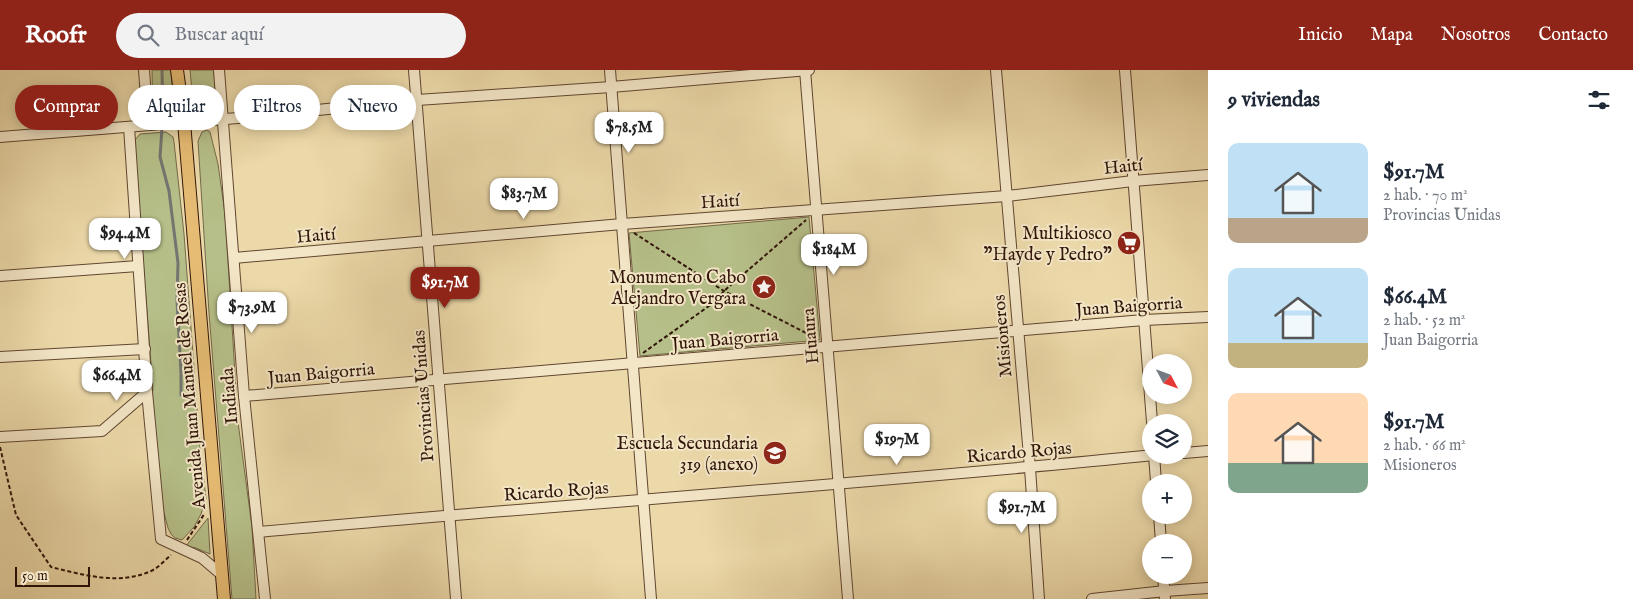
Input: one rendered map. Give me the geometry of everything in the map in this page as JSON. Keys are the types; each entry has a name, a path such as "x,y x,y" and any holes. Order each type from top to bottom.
{"main road":[{"name":"Avenida Juan Manuel de Rosas","path":"177,70 179,85"},
{"name":"Avenida Juan Manuel de Rosas","path":"185,130 224,599"}],"street":[{"path":"144,70 145,85"},
{"name":"Indiada","path":"219,70 220,85"},
{"name":"Provincias Unidas","path":"414,70 456,599"},
{"path":"610,70 651,599"},
{"name":"Huaura","path":"805,70 848,599"},
{"path":"224,118 417,100 611,87 809,70"},
{"name":"Misioneros","path":"996,70 1030,468 1039,599"},
{"path":"1125,70 1151,414"},
{"path":"0,137 128,127"},
{"path":"129,130 147,392 161,539 202,558 222,575"},
{"name":"Indiada","path":"224,130 244,396 264,599"},
{"name":"Haití","path":"234,258 622,224 1007,196 1133,181 1208,175"},
{"path":"0,276 138,266"},
{"name":"Juan Baigorria","path":"244,396 1144,320 1208,317"},
{"path":"0,357 145,349"},
{"path":"0,437 102,431 147,392"},
{"path":"1192,452 1208,451"},
{"name":"Ricardo Rojas","path":"258,532 1030,468 1142,456"},
{"path":"1092,599 1165,595 1208,588"}],"path":[{"path":"632,363 650,347 716,301 724,291 816,210"},
{"path":"622,224 724,291 820,340 828,346"},
{"path":"0,445 16,515 51,567 85,576 127,578 154,570 189,538 206,512"}],"green space":[{"path":"152,70 171,70 172,85 152,85"},
{"path":"190,70 214,70 215,85 191,85"},
{"path":"207,130 210,132 218,164 225,214 238,422 252,527 256,599 232,599 209,313 198,141 202,132"},
{"path":"166,132 173,137 174,142 184,234 200,448 206,498 194,527 182,540 175,538 171,534 163,509 150,398 153,390 134,141 140,134"},
{"path":"809,217 820,340 640,356 629,233"},
{"path":"208,518 210,554 186,546"}],"waterway":[{"path":"162,70 162,85"},
{"path":"162,130 160,157 169,191 178,263 177,301 181,395"}],"place":[{"name":"Multikiosco \"Hayde y Pedro\"","path":"1129,243"},
{"name":"Monumento Cabo Alejandro Vergara","path":"764,287"},
{"name":"Escuela Secundaria 319 (anexo)","path":"775,453"}]}
